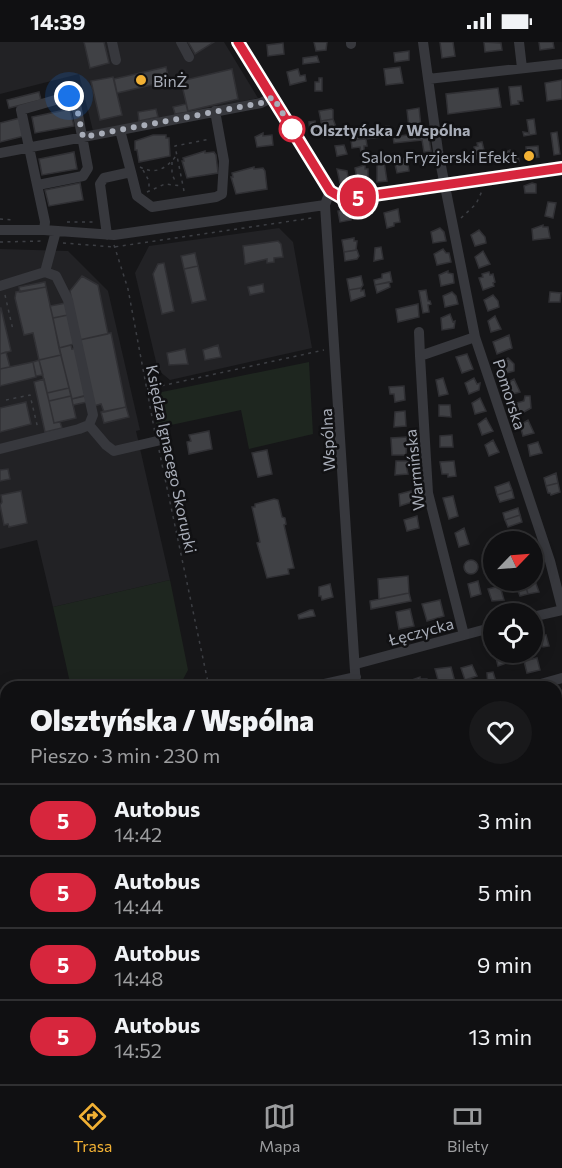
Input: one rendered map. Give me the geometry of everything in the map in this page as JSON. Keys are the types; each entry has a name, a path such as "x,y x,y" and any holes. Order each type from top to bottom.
{"street":[{"path":"112,42 116,60"},
{"path":"181,42 189,57"},
{"path":"238,42 330,191 342,198 562,168"},
{"name":"Pomorska","path":"423,42 438,151 447,185 475,337 550,561 562,609"},
{"path":"519,42 522,68"},
{"path":"428,79 562,63"},
{"path":"38,185 83,176 88,168 75,99 69,96 21,110 38,185 45,222 44,230"},
{"path":"0,153 261,103 273,97"},
{"path":"120,129 137,196 152,207 216,197 222,194 224,161 215,111"},
{"path":"111,235 100,184 104,178 130,172"},
{"name":"Wspólna","path":"330,191 326,205 356,681"},
{"path":"0,230 44,230 59,226 111,235 326,205"},
{"path":"45,272 59,226"},
{"path":"2,286 45,272 56,276 68,300 93,415 89,425"},
{"name":"Warmińska","path":"419,332 428,493 464,635"},
{"path":"420,356 475,337"},
{"path":"0,449 89,425"},
{"path":"89,425 106,446 114,451 157,441"},
{"path":"543,614 562,609"},
{"name":"Łęczycka","path":"356,664 483,630"}],"path":[{"path":"186,202 175,146 220,137"},
{"path":"127,157 142,169 151,171 162,170 177,155"},
{"path":"172,161 172,174 177,184"},
{"path":"141,190 147,193 161,185 183,186"},
{"path":"460,219 476,204 483,185"},
{"path":"0,219 24,221"},
{"path":"59,226 107,222"},
{"name":"Księdza Ignacego Skorupki","path":"111,235 128,289 146,390 208,681"},
{"path":"2,286 13,330"},
{"path":"146,390 336,347"},
{"path":"6,400 30,395 40,439"}],"shaded area":[{"path":"0,42 224,42 258,98 93,131 79,74 0,94"},
{"path":"279,228 293,242 312,348 170,380 158,370 135,273 149,246"},
{"path":"0,249 68,251 108,291 140,430 136,431 170,580 53,607 37,540 0,549"},
{"path":"309,362 313,434 249,449 241,410 157,428 152,402 157,393"},
{"path":"170,580 188,670 182,681 70,681 53,607"}],"building":[{"path":"84,42 104,42 109,63 90,68"},
{"path":"188,42 214,42 195,54"},
{"path":"314,42 327,42 326,50 316,51"},
{"path":"440,42 453,42 455,56 442,58"},
{"path":"484,42 501,43 502,50 485,52"},
{"path":"539,42 553,42 554,48 540,50"},
{"path":"283,43 284,54 268,56 267,45"},
{"path":"409,51 409,60 395,62 394,53"},
{"path":"317,56 319,62 303,64 303,58"},
{"name":"BinŻ","path":"166,67 169,81 117,93 114,79"},
{"path":"400,67 403,83 386,85 384,69"},
{"path":"232,69 238,99 188,111 181,81"},
{"path":"298,69 300,76 305,75 306,81 290,85 287,72"},
{"path":"113,77 122,115 100,120 91,81"},
{"path":"319,78 322,78 322,91 315,91 315,82 319,82"},
{"path":"562,80 562,99 547,101 545,83"},
{"path":"521,86 523,101 511,105 509,87"},
{"path":"498,88 501,107 448,114 446,94"},
{"path":"39,92 41,100 9,108 7,100"},
{"path":"186,104 188,112 175,114 173,107"},
{"path":"419,108 421,127 409,128 407,110"},
{"path":"70,109 74,126 35,133 32,117"},
{"path":"156,109 158,117 139,121 138,112"},
{"path":"331,109 333,119 321,121 319,111"},
{"path":"20,118 24,136 0,142 0,123"},
{"path":"333,119 336,127 322,131 321,121"},
{"path":"534,119 536,134 524,136 523,132 529,133 527,120"},
{"path":"315,121 317,133 310,134 309,122"},
{"path":"389,126 391,136 382,137 381,127"},
{"path":"381,127 382,137 366,139 365,131"},
{"path":"355,131 355,133 365,132 366,139 351,140 350,132"},
{"path":"428,132 431,151 424,152 422,140 394,143 393,137"},
{"path":"557,132 560,154 554,155 551,133"},
{"path":"263,133 263,136 272,135 273,145 257,147 255,137"},
{"path":"153,135 166,135 166,138 169,138 170,156 139,162 135,141"},
{"path":"366,139 367,146 364,146 364,152 361,152 360,147 352,148 351,140"},
{"path":"482,142 486,158 477,159 474,147 478,146 477,143"},
{"path":"344,145 347,154 337,156 335,146"},
{"path":"538,146 539,157 527,159 526,147"},
{"path":"510,150 511,153 518,155 519,161 503,163 502,154"},
{"path":"205,151 205,153 214,152 216,155 218,173 187,178 183,158"},
{"path":"74,152 77,169 42,175 39,159"},
{"path":"407,158 409,171 397,173 394,160"},
{"path":"384,161 387,181 377,182 377,163"},
{"path":"365,165 365,169 368,169 368,182 362,182 362,178 357,179 355,168"},
{"path":"254,167 254,169 263,168 265,171 267,189 236,194 232,173"},
{"path":"337,169 347,171 349,183 340,183"},
{"path":"80,183 83,200 49,206 45,190"},
{"path":"536,184 536,193 525,193 524,186"},
{"path":"548,202 556,203 553,218 545,216"},
{"path":"350,209 351,220 340,222 338,211"},
{"path":"398,209 400,222 387,228 384,213"},
{"path":"543,225 543,227 548,227 550,238 533,240 532,229"},
{"path":"440,228 444,232 446,241 433,243 431,232"},
{"path":"479,230 485,237 486,243 475,246 471,235"},
{"path":"354,238 354,241 357,241 356,250 344,252 342,240"},
{"path":"278,241 281,244 283,257 274,258 274,262 267,263 267,259 245,264 243,246"},
{"path":"381,247 383,259 374,261 375,248"},
{"path":"443,249 449,253 451,262 437,265 434,254"},
{"path":"357,250 359,256 357,259 345,261 344,252"},
{"path":"483,251 490,264 479,268 475,257"},
{"path":"195,253 198,266 184,269 181,256"},
{"path":"164,263 174,311 162,314 153,274 158,264"},
{"path":"198,266 206,300 192,303 184,269"},
{"path":"448,271 453,274 454,283 441,286 439,275"},
{"path":"390,272 392,282 375,285 374,280"},
{"path":"489,272 490,275 493,274 494,286 483,290 479,278 483,277 482,274"},
{"path":"82,276 98,285 108,334 79,340 70,291"},
{"path":"361,276 363,285 361,288 349,290 347,279"},
{"path":"45,282 46,287 20,292 19,287"},
{"path":"389,282 390,287 377,293 375,285"},
{"path":"263,284 264,292 250,295 248,287"},
{"path":"46,287 61,355 39,360 33,333 24,335 15,298 16,292"},
{"path":"361,288 365,296 351,301 349,290"},
{"path":"426,290 428,301 431,304 428,305 429,312 423,313 419,291"},
{"path":"452,292 458,304 445,307 443,296"},
{"path":"550,292 561,293 560,302 549,302"},
{"path":"493,295 499,307 488,311 484,300"},
{"path":"66,303 68,315 53,318 50,306"},
{"path":"418,304 419,317 398,322 396,309"},
{"path":"0,308 11,351 0,354"},
{"path":"450,314 453,322 455,321 454,328 442,330 441,318"},
{"path":"68,315 74,344 59,348 53,318"},
{"path":"495,316 501,329 491,332 488,321"},
{"path":"111,333 126,407 104,412 101,404 94,406 79,340"},
{"path":"509,335 512,348 497,354 493,342"},
{"path":"71,345 72,349 76,348 87,395 72,399 59,348"},
{"path":"218,345 221,357 205,360 203,350"},
{"path":"185,349 188,364 169,365 167,353"},
{"path":"6,352 10,367 0,369 0,354"},
{"path":"467,354 473,369 462,373 456,357"},
{"path":"61,355 69,388 47,393 39,360"},
{"path":"508,358 514,364 514,371 503,374 500,363"},
{"path":"39,360 43,375 36,376 33,362"},
{"path":"33,362 36,377 0,386 0,369"},
{"path":"443,378 448,394 439,396 436,380"},
{"path":"474,378 477,384 480,383 479,390 469,394 465,383"},
{"path":"44,379 54,423 60,422 62,428 45,432 34,382"},
{"path":"514,379 520,392 509,395 506,384"},
{"path":"404,386 405,400 395,402 394,394 390,394 389,387"},
{"path":"69,388 71,396 49,401 47,393"},
{"path":"71,396 76,418 54,423 49,401"},
{"path":"85,396 87,402 73,405 72,399"},
{"path":"525,396 530,396 531,408 517,416 513,404 524,401"},
{"path":"480,398 486,411 475,414 472,403"},
{"path":"26,402 31,424 0,432 0,408"},
{"path":"439,405 450,405 451,417 439,416"},
{"path":"126,407 129,417 104,423 101,412"},
{"path":"405,411 406,426 394,427 395,412"},
{"path":"486,418 493,431 482,435 478,424"},
{"path":"528,420 534,433 523,436 520,425"},
{"path":"209,431 212,449 189,454 187,442 191,441 189,435"},
{"path":"452,435 453,447 440,447 440,436"},
{"path":"407,437 406,455 392,455 391,438"},
{"path":"493,440 499,452 489,456 485,445"},
{"path":"538,442 542,453 530,456 528,445"},
{"path":"267,450 272,474 258,477 252,453"},
{"path":"396,461 409,461 409,465 406,465 408,474 395,475"},
{"path":"454,461 456,476 448,477 448,474 442,474 440,462"},
{"path":"8,469 10,479 0,481 0,470"},
{"path":"556,473 558,483 546,486 544,478"},
{"path":"509,482 512,490 497,495 495,487"},
{"path":"558,483 560,492 551,495 548,493 546,486"},
{"path":"512,490 514,498 500,502 497,495"},
{"path":"21,491 27,523 9,527 8,524 4,525 0,505 1,495"},
{"path":"411,491 412,502 400,506 399,494"},
{"path":"453,496 458,516 449,519 443,498"},
{"path":"274,499 278,500 282,517 285,518 286,524 284,525 294,568 288,569 289,574 267,578 257,543 260,542 252,507"},
{"path":"518,508 520,515 505,520 503,513"},
{"path":"520,515 522,522 508,527 505,520"},
{"path":"417,516 419,528 407,531 404,520"},
{"path":"464,528 469,544 459,547 455,533"},
{"path":"471,560 476,562 478,567 476,572 471,574 466,572 464,567 466,562"},
{"path":"408,576 409,593 379,599 378,579"},
{"path":"478,581 481,594 471,597 468,584"},
{"path":"330,584 333,597 322,600 319,596 319,587"},
{"path":"489,591 501,591 504,600 492,601"},
{"path":"518,591 527,591 528,594 520,596"},
{"path":"527,591 539,592 528,594"},
{"path":"409,593 411,601 371,609 370,601"},
{"path":"440,600 444,616 427,621 422,604"},
{"path":"410,609 414,626 399,629 396,612"},
{"path":"313,610 315,616 299,619 298,615"},
{"path":"546,635 549,646 543,647 543,636"},
{"path":"524,663 538,663 540,670 527,673"},
{"path":"472,665 477,676 465,680 461,668"},
{"path":"451,667 455,681 438,681 435,669"},
{"path":"493,672 496,681 488,681 487,673"},
{"path":"420,677 428,681 412,681"}],"bus line":[{"name":"5","path":"238,42 330,191 342,198 562,168"}],"place":[{"name":"BinŻ","path":"141,80"},
{"name":"Olsztyńska / Wspólna","path":"292,129"},
{"name":"Salon Fryzjerski Efekt","path":"529,156"}],"route":[{"path":"69,96 75,99 83,137 261,103 273,97 292,129"}]}
